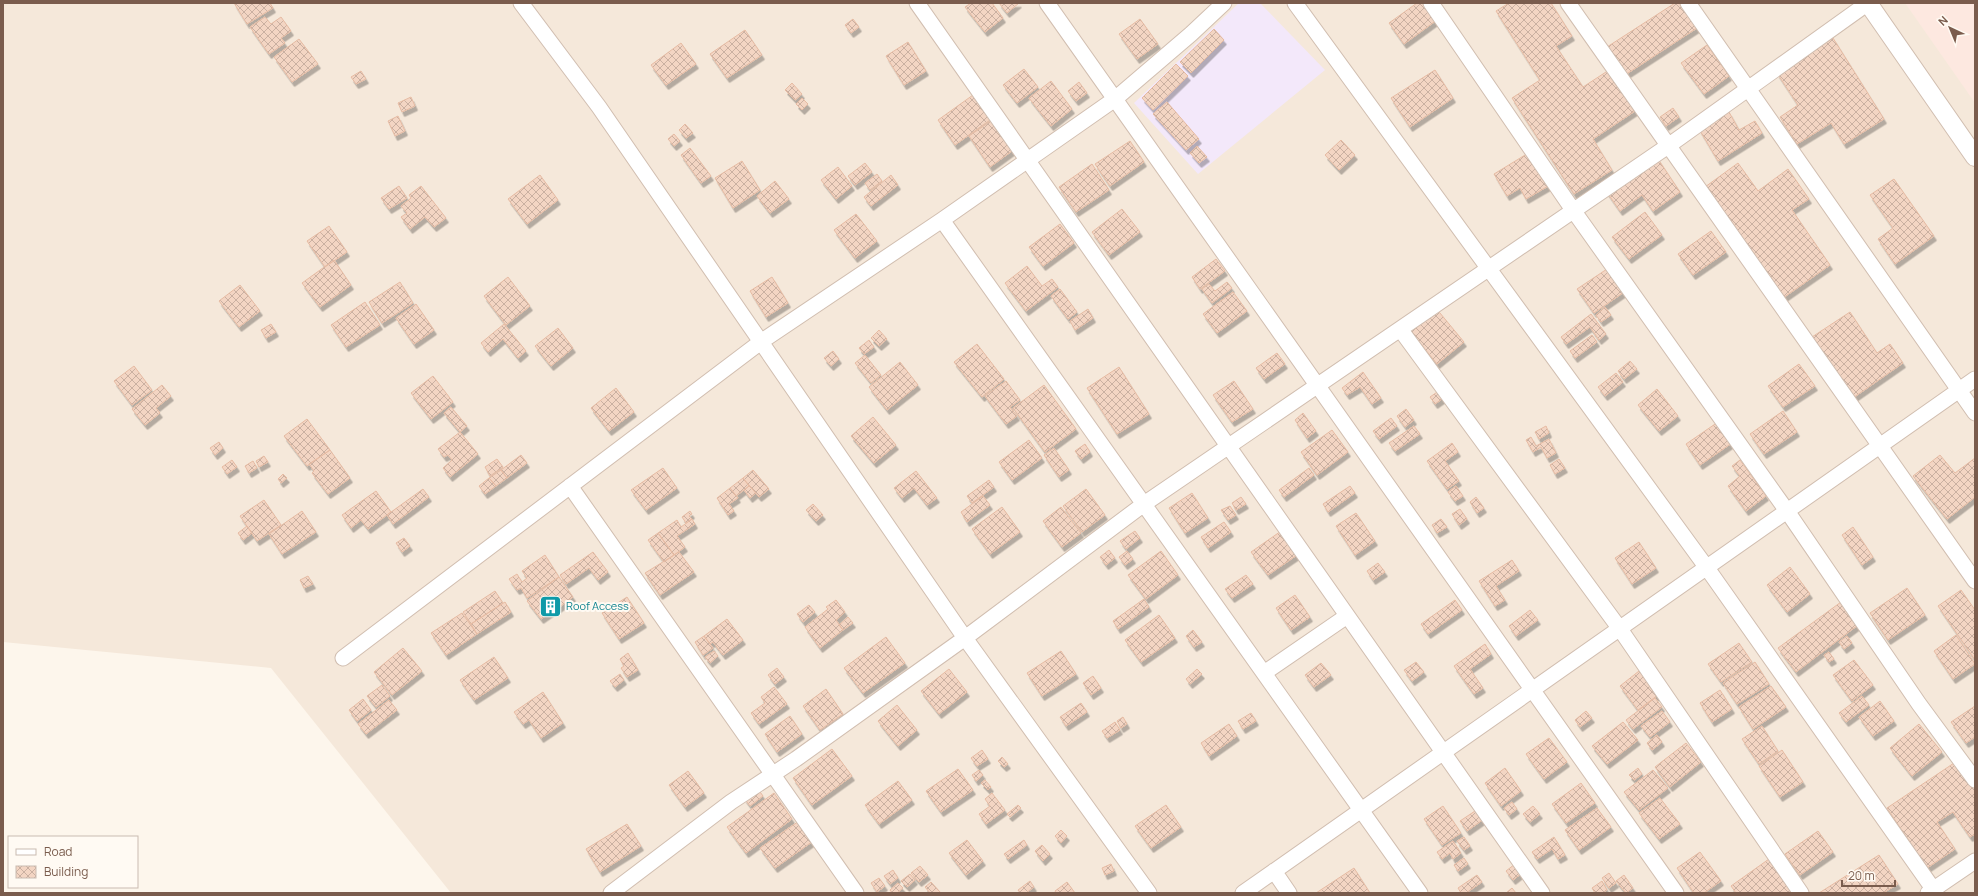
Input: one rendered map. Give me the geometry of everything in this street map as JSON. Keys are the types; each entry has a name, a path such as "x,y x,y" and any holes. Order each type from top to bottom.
{"street":[{"path":"521,3 599,107 762,341 965,638 1149,893"},
{"path":"917,3 1542,893"},
{"path":"1047,3 1676,893"},
{"path":"343,658 762,341 942,220 1115,99 1191,34 1224,3"},
{"path":"1295,3 1707,568 1933,892 1975,861"},
{"path":"1431,3 1919,704 1975,780"},
{"path":"1568,3 1975,581"},
{"path":"1688,3 1958,391 1975,413"},
{"path":"611,893 731,802 772,775 965,638 1144,504 1668,146 1868,3 1975,157"},
{"path":"942,220 1420,893"},
{"path":"1400,329 1620,628 1801,893"},
{"path":"1243,893 1975,379"},
{"path":"570,486 856,893"},
{"path":"1264,673 1347,616"},
{"path":"1274,871 1289,893"}],"shaded area":[{"path":"3,3 1975,3 1975,893 451,893 271,668 3,642"},
{"path":"1239,3 1260,3 1325,70 1198,174 1134,103"},
{"path":"1905,3 1975,3 1975,103"}],"building":[{"path":"234,3 270,3 273,8 247,24"},
{"path":"971,3 992,3 1003,18 985,32 965,7"},
{"path":"999,3 1019,3 1007,13"},
{"path":"1417,3 1425,3 1437,20 1404,44 1389,23"},
{"path":"1509,3 1551,3 1572,36 1556,46 1583,87 1609,70 1635,111 1593,139 1612,170 1574,194 1512,98 1540,80 1496,11"},
{"path":"1675,3 1681,3 1697,28 1625,75 1607,47"},
{"path":"265,17 271,24 281,17 291,31 281,38 285,43 269,54 250,27"},
{"path":"853,19 859,27 851,33 845,25"},
{"path":"1140,19 1158,44 1137,59 1119,34"},
{"path":"1214,29 1224,40 1191,73 1180,62"},
{"path":"745,30 762,55 727,78 710,54"},
{"path":"1833,38 1884,119 1844,144 1831,123 1797,144 1780,117 1798,105 1777,73"},
{"path":"299,39 318,64 292,82 274,57"},
{"path":"908,42 926,71 904,85 886,56"},
{"path":"681,43 696,64 666,85 651,65"},
{"path":"1707,45 1729,76 1704,94 1681,63"},
{"path":"1176,64 1188,76 1153,110 1142,98"},
{"path":"1024,69 1038,87 1017,103 1003,85"},
{"path":"1435,70 1453,98 1410,127 1391,98"},
{"path":"361,71 366,79 356,84 351,77"},
{"path":"1051,81 1072,109 1051,126 1029,98"},
{"path":"1079,82 1087,93 1076,101 1068,91"},
{"path":"792,83 802,94 795,100 785,90"},
{"path":"973,95 990,120 955,145 938,120"},
{"path":"411,97 415,106 402,112 398,103"},
{"path":"802,98 808,104 802,110 796,104"},
{"path":"1167,102 1199,139 1186,150 1153,114"},
{"path":"1673,108 1679,117 1666,126 1660,117"},
{"path":"1729,112 1739,130 1755,121 1762,133 1718,161 1699,129"},
{"path":"398,116 405,131 395,136 388,121"},
{"path":"991,121 1012,151 990,167 969,136"},
{"path":"685,124 693,133 686,138 679,130"},
{"path":"674,134 680,141 674,146 668,139"},
{"path":"1341,140 1355,155 1339,170 1325,155"},
{"path":"1130,141 1144,162 1110,186 1095,164"},
{"path":"1197,146 1207,157 1199,163 1190,153"},
{"path":"690,148 711,176 701,183 681,155"},
{"path":"1530,152 1550,185 1526,199 1520,188 1507,196 1494,174"},
{"path":"1656,156 1680,192 1653,211 1642,195 1620,211 1606,191"},
{"path":"742,161 760,190 733,208 715,178"},
{"path":"865,163 872,172 855,185 848,176"},
{"path":"1738,163 1758,191 1788,169 1809,199 1792,210 1830,265 1783,298 1705,187"},
{"path":"1092,164 1109,190 1076,212 1059,187"},
{"path":"838,167 852,186 836,199 821,180"},
{"path":"877,174 882,181 870,190 865,183"},
{"path":"540,175 558,200 527,224 508,199"},
{"path":"891,175 898,185 871,206 864,197"},
{"path":"1894,179 1934,236 1895,264 1878,239 1893,228 1870,195"},
{"path":"775,181 789,199 770,213 757,196"},
{"path":"399,186 407,198 389,209 381,198"},
{"path":"421,186 446,218 434,227 425,217 410,229 401,217 407,213 401,206 411,198 409,195"},
{"path":"1122,209 1140,232 1109,255 1092,232"},
{"path":"1645,212 1662,235 1629,259 1612,237"},
{"path":"856,214 877,241 855,258 834,230"},
{"path":"1060,224 1074,243 1043,266 1029,247"},
{"path":"329,226 347,252 325,267 307,241"},
{"path":"1711,231 1726,252 1693,275 1678,254"},
{"path":"1216,259 1225,271 1200,289 1192,277"},
{"path":"334,260 351,285 320,307 302,283"},
{"path":"1027,266 1042,286 1052,279 1058,287 1026,311 1005,283"},
{"path":"1610,267 1627,290 1594,313 1577,289"},
{"path":"508,277 530,306 506,325 484,296"},
{"path":"772,277 788,303 766,317 750,291"},
{"path":"400,282 413,303 382,323 369,302"},
{"path":"1227,282 1232,288 1212,303 1202,289 1209,284 1215,291"},
{"path":"240,285 260,311 239,327 219,301"},
{"path":"1060,289 1077,312 1068,319 1051,296"},
{"path":"1233,292 1247,311 1217,333 1203,314"},
{"path":"365,302 380,325 346,347 331,325"},
{"path":"416,304 434,330 414,344 396,318"},
{"path":"1435,307 1464,342 1437,364 1408,328"},
{"path":"1605,307 1611,315 1601,322 1596,315"},
{"path":"1088,309 1093,318 1075,330 1070,321"},
{"path":"1850,312 1877,353 1890,344 1903,363 1853,398 1812,337"},
{"path":"1591,314 1606,334 1599,340 1590,327 1566,344 1561,337"},
{"path":"271,324 276,332 266,338 261,330"},
{"path":"504,324 526,351 518,358 503,339 488,352 481,343"},
{"path":"558,328 573,348 551,366 535,346"},
{"path":"879,330 887,339 879,346 871,338"},
{"path":"1592,335 1597,342 1575,358 1570,351"},
{"path":"869,340 874,347 864,354 859,348"},
{"path":"977,344 1004,379 982,397 954,362"},
{"path":"833,351 839,359 831,366 824,358"},
{"path":"1277,353 1285,364 1264,379 1256,368"},
{"path":"865,355 881,375 871,383 855,363"},
{"path":"1630,361 1637,369 1624,379 1618,371"},
{"path":"900,362 918,385 887,410 869,387"},
{"path":"1799,364 1815,386 1783,407 1768,386"},
{"path":"134,366 152,390 132,405 114,381"},
{"path":"1119,367 1149,414 1117,434 1087,388"},
{"path":"1363,372 1381,398 1372,404 1360,387 1347,395 1342,388"},
{"path":"1616,373 1623,382 1605,396 1598,387"},
{"path":"433,376 453,402 431,419 411,393"},
{"path":"1006,381 1020,400 1010,407 1017,416 1006,424 985,396"},
{"path":"1234,381 1253,409 1232,422 1213,395"},
{"path":"162,385 171,396 156,408 160,413 145,425 132,409"},
{"path":"1044,385 1076,429 1045,452 1013,408"},
{"path":"616,388 634,412 609,431 591,408"},
{"path":"1657,389 1678,416 1659,431 1638,405"},
{"path":"1440,390 1445,397 1435,404 1430,397"},
{"path":"451,407 467,426 460,432 444,413"},
{"path":"1406,409 1414,420 1405,427 1397,416"},
{"path":"1783,411 1797,432 1764,454 1750,434"},
{"path":"1303,413 1316,431 1307,438 1295,420"},
{"path":"873,417 896,445 874,463 851,436"},
{"path":"1391,418 1397,426 1379,439 1373,431"},
{"path":"307,419 330,450 307,466 284,436"},
{"path":"1718,422 1732,443 1700,465 1686,444"},
{"path":"1414,426 1420,434 1395,451 1389,443"},
{"path":"1546,426 1549,433 1539,439 1535,432"},
{"path":"1332,430 1348,452 1317,475 1301,452"},
{"path":"460,432 478,454 450,477 443,468 452,460 448,455 444,457 438,449"},
{"path":"1531,437 1536,446 1549,439 1556,453 1547,458 1541,447 1533,452 1526,440"},
{"path":"1029,440 1042,458 1012,480 999,462"},
{"path":"219,442 223,448 215,455 210,448"},
{"path":"1452,443 1458,452 1445,461 1459,481 1447,489 1427,461"},
{"path":"1085,444 1090,452 1081,459 1075,451"},
{"path":"1054,448 1069,470 1059,477 1044,455"},
{"path":"330,450 350,478 328,494 312,473 314,471 309,464"},
{"path":"521,455 527,463 507,478 501,470"},
{"path":"1940,455 1955,473 1975,458 1975,500 1974,498 1947,519 1913,476"},
{"path":"264,456 268,462 259,467 256,461"},
{"path":"497,459 503,467 490,476 485,467"},
{"path":"1559,459 1565,468 1555,474 1550,465"},
{"path":"232,460 237,467 227,474 222,467"},
{"path":"1740,460 1766,496 1746,511 1728,486 1740,476 1732,466"},
{"path":"253,461 257,468 249,473 245,466"},
{"path":"663,468 677,488 646,510 631,490"},
{"path":"1309,468 1314,475 1284,497 1279,490"},
{"path":"501,470 507,478 496,486 489,478"},
{"path":"753,470 769,489 759,497 743,478"},
{"path":"916,471 937,498 927,505 914,488 902,498 894,488"},
{"path":"283,474 287,478 281,483 278,479"},
{"path":"489,478 496,486 485,494 479,486"},
{"path":"743,478 749,486 736,496 730,488"},
{"path":"989,480 994,487 972,503 967,496"},
{"path":"749,486 756,493 750,498 744,490"},
{"path":"1350,486 1355,493 1328,512 1323,504"},
{"path":"1456,486 1463,496 1455,501 1448,492"},
{"path":"730,488 738,498 729,504 734,511 728,515 717,498"},
{"path":"423,489 429,497 393,524 387,515"},
{"path":"1086,489 1105,515 1082,532 1063,506"},
{"path":"376,491 391,512 368,529 361,520 351,528 342,515"},
{"path":"1192,493 1208,518 1185,533 1169,508"},
{"path":"983,496 990,505 967,522 961,512"},
{"path":"1241,497 1246,504 1236,510 1232,503"},
{"path":"1476,497 1484,508 1477,513 1470,502"},
{"path":"264,500 281,525 257,541 240,516"},
{"path":"813,504 823,515 816,521 806,510"},
{"path":"1230,506 1236,515 1228,520 1221,510"},
{"path":"1002,507 1020,532 990,554 972,529"},
{"path":"1061,507 1081,533 1062,547 1043,521"},
{"path":"1460,509 1467,519 1459,525 1452,514"},
{"path":"302,511 316,532 282,554 269,534"},
{"path":"690,511 692,514 689,516 692,519 686,523 682,517"},
{"path":"1356,513 1375,541 1355,555 1336,526"},
{"path":"692,519 695,524 677,536 685,547 674,555 658,533 677,520 681,527"},
{"path":"1441,519 1447,527 1437,533 1432,525"},
{"path":"1224,522 1231,532 1208,548 1201,537"},
{"path":"247,526 252,533 243,540 238,533"},
{"path":"1853,527 1873,557 1862,565 1842,535"},
{"path":"1284,529 1300,553 1268,575 1251,552"},
{"path":"1135,531 1140,538 1126,549 1120,541"},
{"path":"658,533 674,555 664,562 648,540"},
{"path":"404,538 410,546 402,552 396,543"},
{"path":"1639,542 1656,568 1632,584 1615,558"},
{"path":"1109,550 1115,558 1106,565 1100,557"},
{"path":"1127,551 1133,559 1125,565 1119,557"},
{"path":"1161,551 1178,575 1146,599 1128,575"},
{"path":"593,552 608,572 598,580 589,568 566,584 560,575"},
{"path":"679,552 694,572 660,595 645,573"},
{"path":"545,555 559,577 527,598 521,588 517,590 509,579 517,574 522,582 527,578 522,571"},
{"path":"1512,560 1519,571 1496,586 1505,600 1495,606 1479,581"},
{"path":"1378,563 1385,572 1373,580 1367,571"},
{"path":"1790,567 1810,594 1787,612 1767,585"},
{"path":"1246,575 1253,584 1232,598 1225,589"},
{"path":"308,576 313,584 304,588 300,580"},
{"path":"559,577 573,597 557,609 551,600 546,603 551,612 541,619 527,601"},
{"path":"1907,588 1925,615 1888,640 1870,613"},
{"path":"1961,590 1975,610 1975,660 1938,606"},
{"path":"495,591 503,603 471,624 463,612"},
{"path":"1295,595 1310,617 1291,630 1276,608"},
{"path":"627,597 644,623 619,639 602,613"},
{"path":"1144,599 1149,607 1118,629 1113,621"},
{"name":"Roof Access","path":"551,600 557,609 551,612 546,603"},
{"path":"836,600 845,612 836,620 843,630 820,648 805,627 828,609 826,607"},
{"path":"1455,600 1462,610 1428,634 1421,624"},
{"path":"505,602 511,612 477,634 471,624"},
{"path":"1841,602 1858,625 1796,672 1778,648"},
{"path":"809,605 815,612 803,622 797,614"},
{"path":"1530,610 1538,620 1516,636 1509,626"},
{"path":"462,613 477,634 446,655 431,633"},
{"path":"1159,615 1175,638 1141,662 1125,640"},
{"path":"848,617 853,623 843,630 839,625"},
{"path":"727,619 743,640 723,655 713,642 710,644 704,636"},
{"path":"1193,630 1202,642 1194,647 1186,636"},
{"path":"1956,635 1975,664 1953,679 1934,651"},
{"path":"704,636 713,648 703,655 695,642"},
{"path":"1847,636 1852,643 1844,649 1839,642"},
{"path":"886,637 905,663 863,693 844,668"},
{"path":"1739,643 1752,662 1721,682 1708,664"},
{"path":"1485,644 1491,654 1470,669 1483,688 1474,694 1454,666"},
{"path":"403,648 422,671 392,695 374,672"},
{"path":"714,651 718,656 710,663 705,657"},
{"path":"1061,651 1076,674 1042,696 1027,673"},
{"path":"1829,652 1834,659 1829,662 1824,655"},
{"path":"628,653 638,670 627,677 621,668 624,666 620,659"},
{"path":"494,657 508,678 474,700 460,680"},
{"path":"1854,660 1873,685 1852,701 1833,675"},
{"path":"1416,662 1424,672 1412,681 1404,670"},
{"path":"1755,662 1769,684 1737,704 1723,683"},
{"path":"1321,663 1331,675 1314,687 1305,675"},
{"path":"777,668 784,677 775,684 768,675"},
{"path":"949,669 967,692 939,714 921,691"},
{"path":"1197,669 1202,674 1190,684 1186,679"},
{"path":"1639,671 1658,695 1638,710 1620,686"},
{"path":"620,674 624,680 615,687 610,681"},
{"path":"1093,676 1101,688 1091,695 1083,683"},
{"path":"382,685 390,696 376,707 367,696"},
{"path":"1771,686 1786,707 1753,729 1739,707"},
{"path":"774,687 787,704 759,724 751,713 765,703 761,697"},
{"path":"826,689 843,714 820,730 803,706"},
{"path":"1720,690 1732,709 1712,722 1700,703"},
{"path":"543,692 563,723 541,738 529,720 523,724 514,712"},
{"path":"1862,696 1869,705 1846,722 1839,713"},
{"path":"1655,698 1662,707 1633,729 1626,720"},
{"path":"363,699 371,710 357,721 349,710"},
{"path":"389,700 397,710 366,734 358,724"},
{"path":"1880,701 1894,721 1873,736 1859,717"},
{"path":"1081,703 1087,712 1066,726 1060,717"},
{"path":"897,705 917,730 898,746 878,721"},
{"path":"1975,706 1975,737 1966,743 1951,722"},
{"path":"1586,711 1592,718 1580,727 1575,720"},
{"path":"1662,711 1670,722 1650,737 1641,726"},
{"path":"1251,713 1256,721 1243,729 1238,721"},
{"path":"790,716 802,734 777,752 765,734"},
{"path":"1123,717 1127,724 1121,728 1117,721"},
{"path":"1115,722 1120,730 1107,738 1102,731"},
{"path":"1623,722 1638,740 1607,764 1592,746"},
{"path":"1229,724 1237,736 1209,756 1201,743"},
{"path":"1919,724 1942,752 1912,776 1890,748"},
{"path":"1762,726 1778,751 1759,764 1742,739"},
{"path":"1657,735 1662,742 1652,750 1647,743"},
{"path":"1549,738 1567,762 1544,779 1526,754"},
{"path":"1686,743 1701,762 1670,787 1655,767"},
{"path":"832,749 852,776 812,805 793,778"},
{"path":"982,750 988,759 977,766 971,758"},
{"path":"1782,750 1803,782 1780,797 1759,766"},
{"path":"1002,757 1008,764 1004,767 998,761"},
{"path":"1957,761 1975,789 1975,834 1970,837 1953,812 1937,822 1955,849 1927,868 1887,808"},
{"path":"1505,768 1521,791 1501,806 1485,783"},
{"path":"1638,768 1642,774 1634,780 1629,775"},
{"path":"958,769 973,790 941,812 926,791"},
{"path":"979,770 983,775 976,781 972,775"},
{"path":"1653,770 1668,788 1639,810 1624,792"},
{"path":"688,771 704,793 685,807 669,785"},
{"path":"985,780 991,787 988,790 981,783"},
{"path":"898,781 912,800 879,824 865,805"},
{"path":"1581,783 1595,803 1566,823 1552,804"},
{"path":"757,788 763,796 750,806 744,798"},
{"path":"774,793 792,819 746,853 727,827"},
{"path":"992,793 1005,810 986,824 979,814 990,806 985,799"},
{"path":"1660,798 1680,824 1659,839 1639,813"},
{"path":"1512,802 1517,809 1509,815 1504,808"},
{"path":"1018,805 1021,808 1010,817 1007,814"},
{"path":"1166,805 1181,827 1151,848 1135,826"},
{"path":"1443,806 1461,833 1442,845 1424,819"},
{"path":"1533,806 1540,814 1530,822 1523,814"},
{"path":"1597,808 1611,827 1579,850 1565,830"},
{"path":"1478,809 1484,819 1467,831 1460,821"},
{"path":"802,819 816,839 775,868 760,848"},
{"path":"627,824 641,846 600,872 586,849"},
{"path":"1061,830 1067,836 1061,843 1055,836"},
{"path":"1818,831 1833,852 1800,875 1785,854"},
{"path":"1464,837 1470,846 1464,850 1457,841"},
{"path":"1554,837 1565,855 1558,859 1552,849 1537,859 1532,852"},
{"path":"967,840 983,861 966,875 949,853"},
{"path":"1024,840 1027,845 1008,859 1004,854"},
{"path":"1453,841 1461,853 1453,859 1450,853 1442,859 1437,852"},
{"path":"1042,845 1050,854 1043,861 1035,851"},
{"path":"1700,852 1721,881 1704,893 1694,893 1677,868"},
{"path":"1879,855 1898,884 1883,893 1819,893"},
{"path":"1464,858 1468,864 1458,871 1454,865"},
{"path":"1769,859 1791,891 1788,893 1736,893 1731,886"},
{"path":"1111,864 1114,871 1105,875 1102,868"},
{"path":"1515,864 1522,873 1513,880 1506,871"},
{"path":"920,866 928,875 919,882 911,873"},
{"path":"1354,868 1370,893 1316,893"},
{"path":"893,870 898,878 890,884 884,876"},
{"path":"1609,873 1616,883 1609,888 1602,878"},
{"path":"910,874 915,880 907,887 901,881"},
{"path":"1477,875 1482,882 1466,893 1461,893 1458,888"},
{"path":"1624,875 1633,888 1626,893 1616,881"},
{"path":"879,878 885,886 877,892 871,883"},
{"path":"1030,881 1034,887 1026,893 1020,893 1018,890"},
{"path":"1602,881 1607,890 1603,893 1595,893 1592,888"},
{"path":"931,882 941,893 930,893 925,887"},
{"path":"1067,882 1075,893 1056,893 1055,891"},
{"path":"898,883 903,888 897,893 892,893 890,890"},
{"path":"1512,888 1516,893 1506,893"}],"place":[{"name":"Roof Access","path":"551,606"}]}
